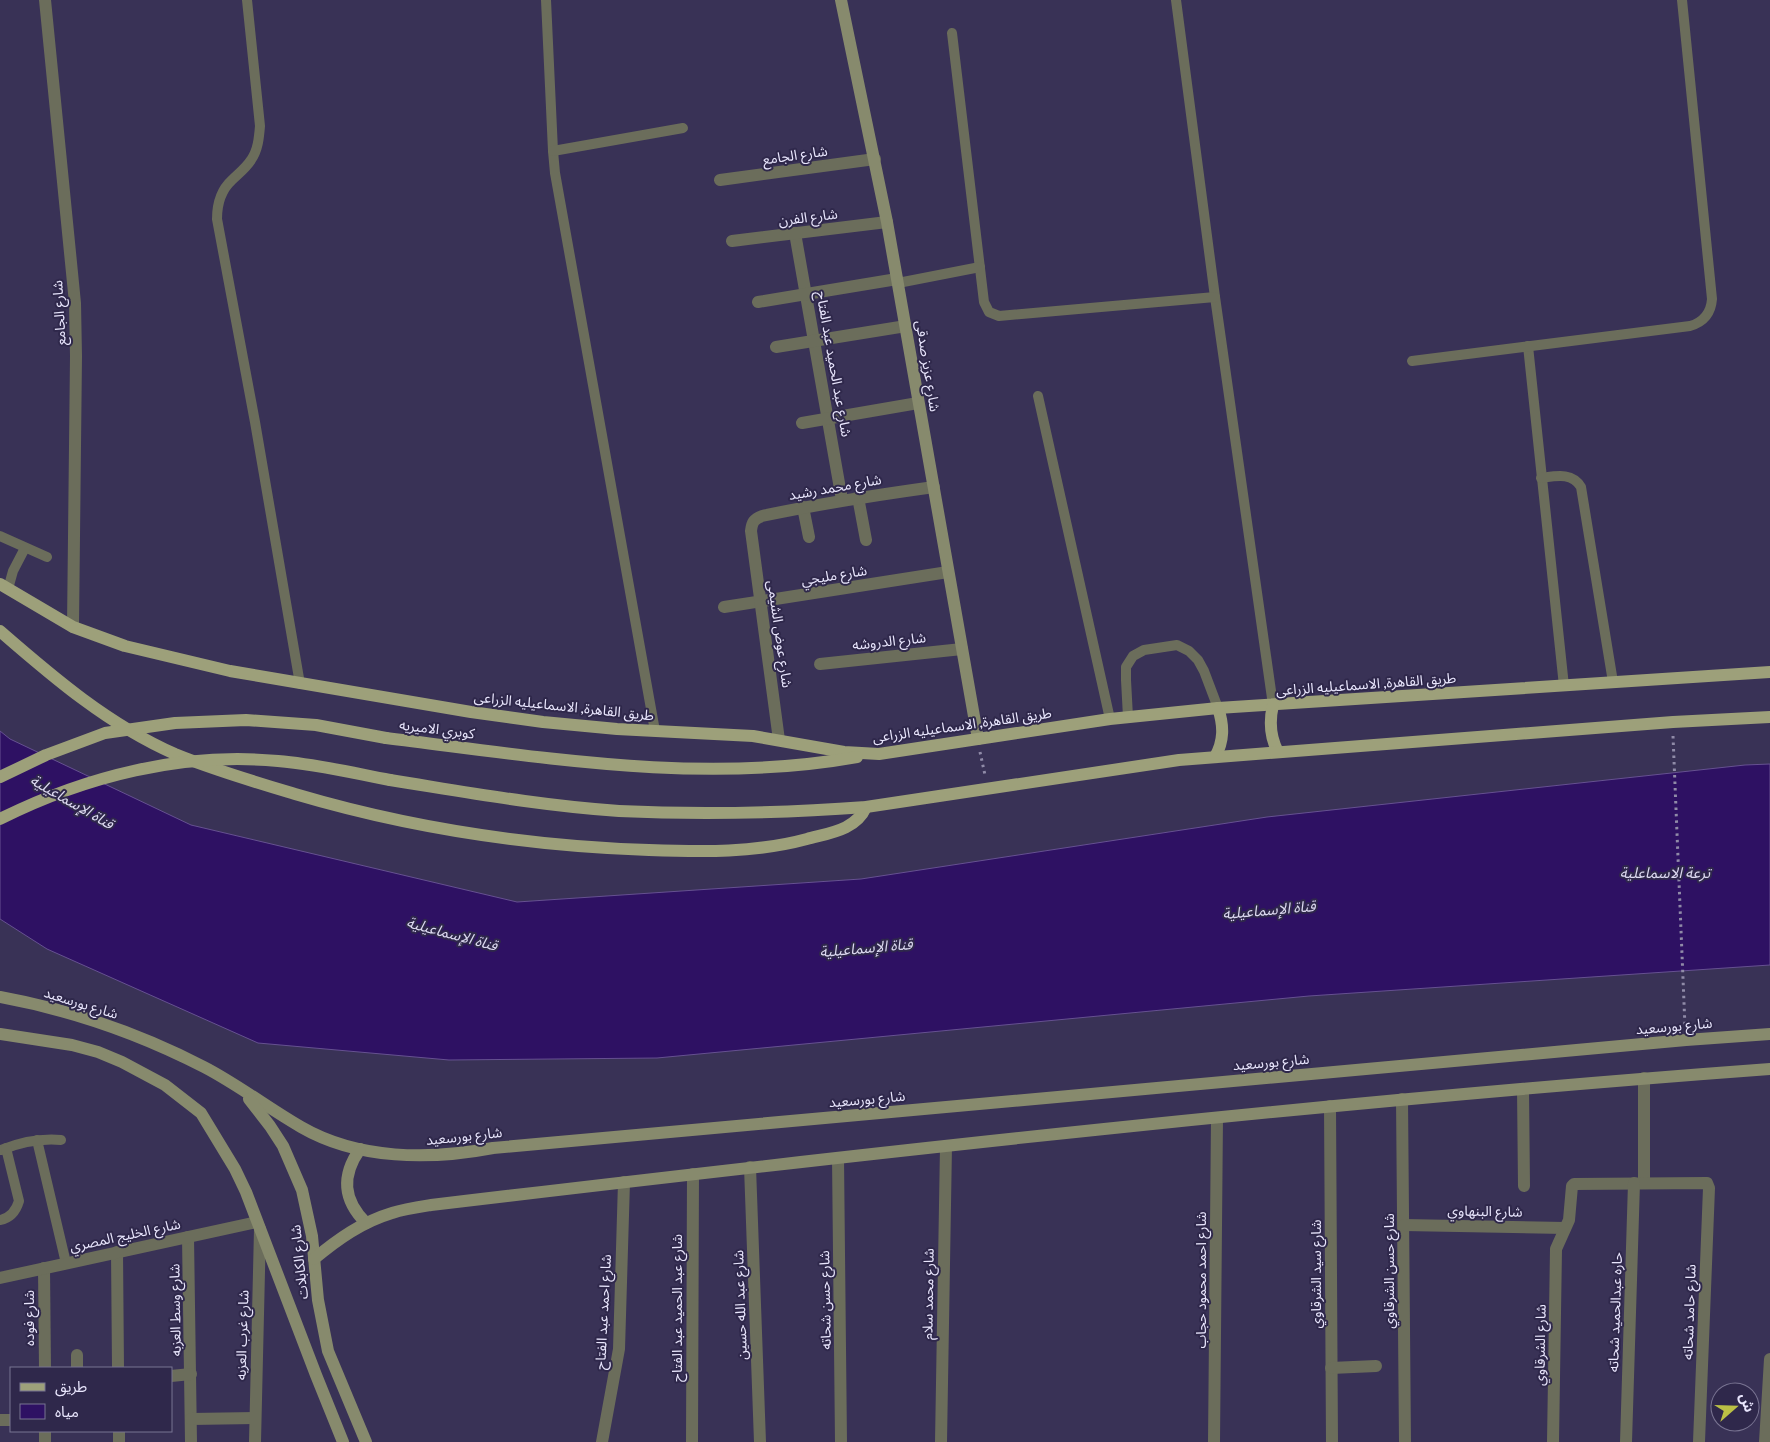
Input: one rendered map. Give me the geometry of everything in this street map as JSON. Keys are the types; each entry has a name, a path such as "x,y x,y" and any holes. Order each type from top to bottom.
{"main road":[{"name":"شارع عزيز صدقى","path":"842,0 898,281 978,739"},
{"name":"طريق القاهرة, الاسماعيليه الزراعى","path":"4,587 73,627 125,646 230,672 470,712 543,722 655,731 753,736 844,752 880,754 1110,719 1218,708 1770,672"},
{"path":"0,631 58,681 119,724 174,753 249,781 384,818 484,836 548,844 628,850 717,852 753,850 788,844 844,828 860,818 866,806"},
{"path":"1273,705 1271,734 1278,752"},
{"path":"1215,757 1219,750 1223,733 1223,724 1218,708"},
{"path":"0,819 34,802 95,780 163,764 223,759 278,761 515,800 619,810 722,813 826,810 866,806 1179,760 1673,722 1770,717"},
{"name":"كوبري الاميريه","path":"0,777 46,755 105,733 175,723 246,720 316,725 386,738 576,761 652,768 778,768 880,754"},
{"name":"شارع بورسعيد","path":"0,997 47,1007 118,1030 191,1061 302,1128 332,1141 360,1149 397,1154 442,1155 503,1147 1770,1034"},
{"name":"شارع الكابلات","path":"0,1034 72,1045 98,1052 146,1074 184,1099 201,1113 235,1168 343,1442"},
{"path":"314,1259 339,1238 366,1223 392,1212 431,1205 946,1146 1330,1106 1644,1078 1770,1069"},
{"name":"شارع الكابلات","path":"240,1089 270,1126 294,1167 308,1213 318,1300 328,1351 366,1442"},
{"path":"360,1149 353,1159 347,1181 351,1204 366,1223"}],"street":[{"name":"شارع الجامع","path":"45,0 75,303 73,627"},
{"name":"شارع الجامع","path":"720,180 874,159"},
{"name":"شارع الفرن","path":"732,241 887,222"},
{"name":"شارع عبد الحميد عبد الفتاح","path":"795,233 842,500"},
{"path":"758,302 898,281"},
{"path":"776,348 906,326"},
{"path":"802,423 918,403"},
{"name":"شارع محمد رشيد","path":"750,531 756,518 858,497 934,487"},
{"path":"858,497 866,540"},
{"path":"803,507 809,537"},
{"name":"شارع عوض الشيمى","path":"750,531 779,740"},
{"name":"شارع مليجي","path":"724,607 948,572"},
{"name":"شارع الدروشه","path":"820,664 962,648"},
{"name":"حاره عبدالحميد شحاته","path":"1626,1442 1644,1078"},
{"path":"1523,1089 1524,1186"},
{"name":"شارع حسن الشرقاوي","path":"1402,1099 1405,1442"},
{"name":"شارع سيد الشرقاوي","path":"1330,1106 1332,1442"},
{"name":"شارع احمد محمود حجاب","path":"1214,1442 1217,1118"},
{"name":"شارع محمد سلام","path":"941,1442 946,1146"},
{"name":"شارع حسن شحاته","path":"838,1158 841,1442"},
{"name":"شارع عبد الله حسين","path":"750,1168 760,1442"},
{"name":"شارع عبد الحميد عبد الفتاح","path":"692,1442 693,1174"},
{"name":"شارع احمد عبد الفتاح","path":"602,1442 619,1349 624,1182"},
{"path":"1565,1228 1570,1212 1573,1184 1639,1183"},
{"name":"شارع حامد شحاته","path":"1639,1183 1707,1183 1698,1442"},
{"name":"شارع الخليج المصري","path":"0,1278 188,1237 259,1225"},
{"name":"شارع غرب العزبه","path":"255,1442 259,1225"},
{"name":"شارع البنهاوي","path":"1404,1225 1565,1228"},
{"name":"شارع الشرقاوي","path":"1553,1442 1556,1249 1565,1228"},
{"name":"شارع وسط العزبه","path":"188,1237 191,1442"},
{"path":"117,1252 118,1367"},
{"name":"شارع فوده","path":"44,1268 45,1367"},
{"path":"1764,1442 1770,1359"},
{"path":"1331,1368 1376,1366"},
{"path":"172,1376 191,1374"},
{"path":"191,1419 255,1418"}],"lane":[{"path":"247,0 260,126 259,138 252,160 226,186 218,202 217,219 257,432 300,684"},
{"path":"546,0 553,151 655,731"},
{"path":"1176,0 1215,297 1273,705"},
{"path":"1412,360 1690,326 1702,321 1709,312 1712,299 1682,0"},
{"path":"952,32 985,308 999,316 1215,297"},
{"path":"553,151 683,128"},
{"path":"898,281 980,267"},
{"path":"1528,346 1564,686"},
{"path":"1038,396 1110,719"},
{"path":"1541,478 1566,476 1575,479 1581,487 1613,682"},
{"path":"0,536 47,557"},
{"path":"4,587 24,548"},
{"path":"1128,717 1126,667 1133,656 1144,650 1177,645 1189,651 1198,660 1218,708"},
{"path":"0,1220 12,1215 17,1209 19,1201 3,1149 37,1140 61,1140"},
{"path":"37,1140 66,1263"}],"path":[{"path":"978,739 988,788"},
{"path":"1674,751 1686,1040"}],"water":[{"name":"ترعة الاسماعلية","path":"0,731 10,739 191,825 517,902 861,879 1267,817 1745,765 1770,764 1770,965 1309,996 657,1058 449,1060 258,1043 47,949 0,919"}],"water label":[{"name":"قناة الإسماعيلية","path":"72,802"},
{"name":"قناة الإسماعيلية","path":"1269,910"},
{"name":"قناة الإسماعيلية","path":"452,934"},
{"name":"قناة الإسماعيلية","path":"866,948"}]}
